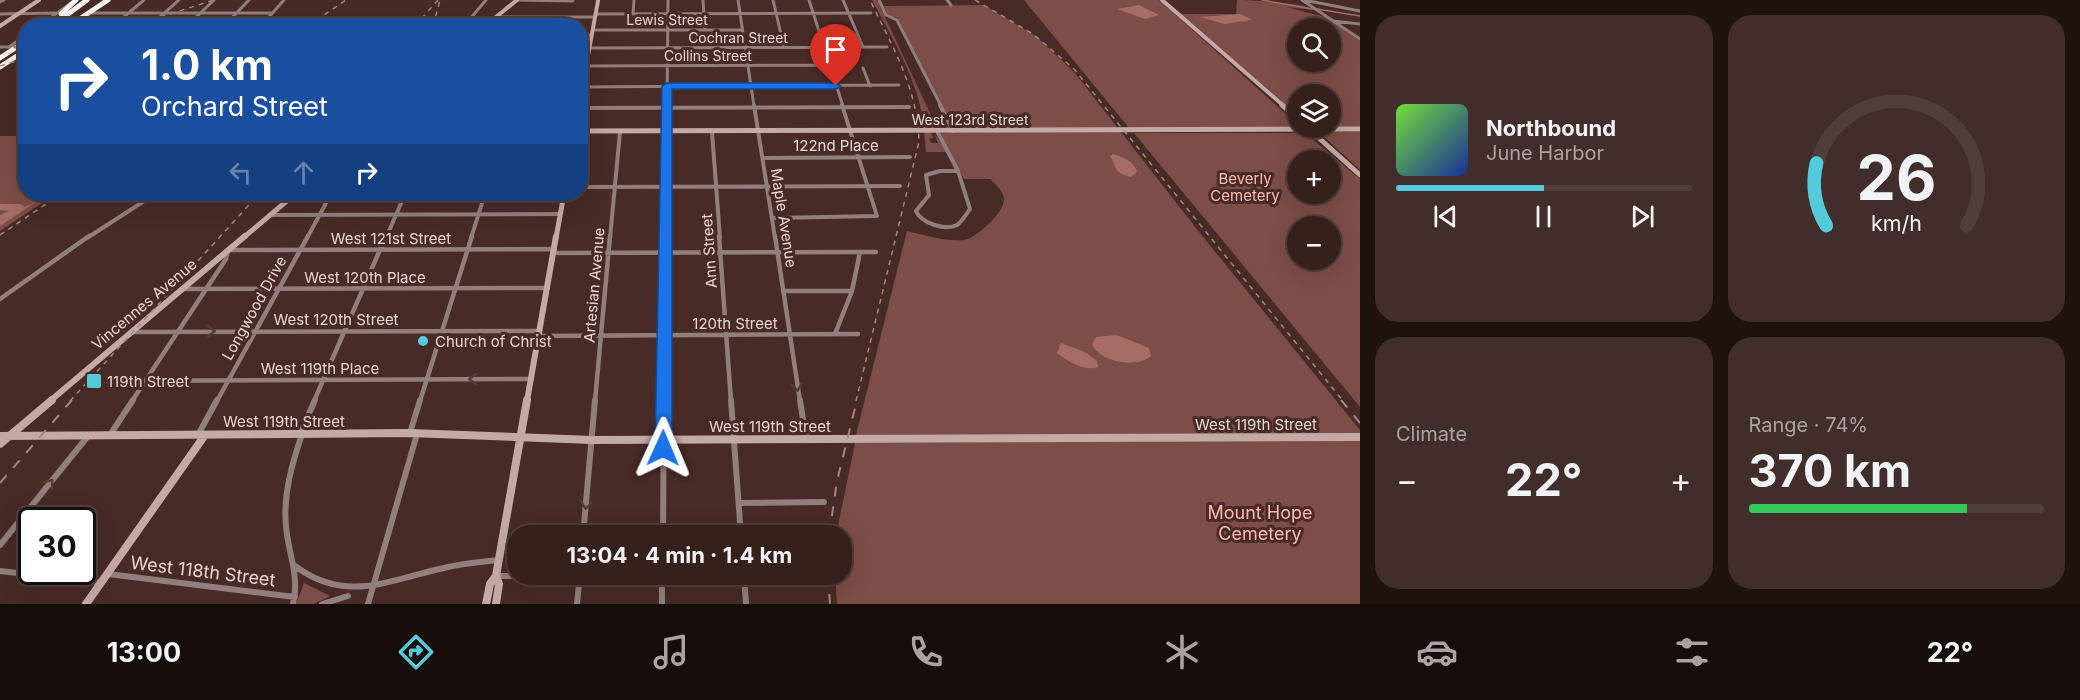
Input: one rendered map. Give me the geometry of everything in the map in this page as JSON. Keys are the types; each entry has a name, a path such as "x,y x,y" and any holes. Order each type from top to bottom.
{"highway":[{"path":"56,18 75,0"},
{"path":"63,18 87,0"},
{"path":"71,18 95,0"},
{"path":"81,18 108,0"},
{"path":"0,60 18,51"},
{"path":"0,67 18,54"}],"street":[{"path":"0,26 39,0"},
{"path":"50,18 75,0"},
{"path":"85,18 108,0"},
{"path":"122,18 144,0"},
{"path":"159,18 179,0"},
{"path":"195,18 214,0"},
{"path":"231,18 249,0"},
{"path":"268,18 284,0"},
{"path":"471,18 486,0"},
{"path":"495,17 517,0 573,0"},
{"path":"588,54 598,0"},
{"path":"633,14 634,0"},
{"path":"663,525 668,0"},
{"path":"703,0 705,30"},
{"name":"Maple Avenue","path":"738,0 806,439"},
{"path":"773,0 784,47"},
{"path":"772,218 877,216 808,0"},
{"path":"843,0 862,47"},
{"path":"879,0 887,16 897,20 950,128"},
{"path":"947,0 951,5"},
{"path":"1162,0 1287,109"},
{"path":"1303,0 1328,18"},
{"path":"1303,0 1360,11"},
{"path":"91,13 272,13"},
{"path":"495,17 871,13"},
{"path":"0,14 55,14"},
{"path":"1341,22 1360,24"},
{"path":"1341,26 1360,39"},
{"name":"Lewis Street","path":"588,34 742,30"},
{"path":"9,47 18,41"},
{"path":"0,47 18,47"},
{"name":"Cochran Street","path":"590,48 886,47"},
{"name":"Collins Street","path":"588,66 830,65"},
{"path":"863,68 870,86"},
{"path":"588,87 899,86"},
{"path":"588,108 909,107"},
{"name":"West 123rd Street","path":"588,131 1287,128"},
{"name":"West 123rd Street","path":"1341,129 1360,129"},
{"path":"937,131 958,171 970,204 967,214 953,226 922,221 918,218 916,211 929,195 926,175 932,172 958,171"},
{"name":"Artesian Avenue","path":"584,525 621,132"},
{"name":"Ann Street","path":"712,132 740,525"},
{"path":"1319,138 1360,175"},
{"name":"122nd Place","path":"763,158 910,157"},
{"path":"588,187 900,186"},
{"path":"0,299 65,252 144,201"},
{"name":"Vincennes Avenue","path":"0,444 287,201"},
{"name":"Longwood Drive","path":"201,435 228,380 327,201"},
{"path":"294,601 298,582 296,566 287,537 285,503 291,469 301,434 402,201"},
{"path":"368,604 427,379 482,201"},
{"path":"486,604 490,584 496,576 563,201"},
{"path":"270,215 560,214"},
{"name":"West 121st Street","path":"228,250 467,249 609,253 876,252"},
{"path":"110,435 226,259 228,250"},
{"path":"835,334 852,291 860,252"},
{"name":"West 120th Place","path":"182,289 548,288"},
{"path":"783,291 852,291"},
{"name":"West 120th Street","path":"132,332 540,333"},
{"name":"120th Street","path":"540,333 602,336 858,334"},
{"name":"West 119th Place","path":"108,381 532,379"},
{"name":"West 119th Street","path":"0,436 413,433 592,440 1360,437"},
{"path":"86,604 201,435"},
{"path":"0,545 88,436"},
{"path":"739,503 824,502"},
{"name":"West 118th Street","path":"322,604 353,594 371,592 445,567 499,560"},
{"name":"West 118th Street","path":"296,566 308,580 321,588 353,594"},
{"path":"0,571 102,583"},
{"name":"West 118th Street","path":"108,574 294,601"},
{"path":"496,576 507,576"},
{"path":"496,576 499,584 496,604"},
{"path":"577,604 579,585"},
{"path":"662,585 662,604"},
{"path":"745,585 746,604"}],"green space":[{"path":"872,0 877,0 938,130 923,129 922,113 912,80"},
{"path":"1024,0 1159,0 1287,115 1287,127 1129,128"},
{"path":"1237,0 1301,5 1315,10 1286,7 1326,18 1287,18 1287,72 1341,72 1341,28 1360,41 1360,127 1341,127 1341,84 1287,84 1287,105 1180,14 1236,14"},
{"path":"984,5 1037,37 1074,72 1200,233 1360,430 1360,434 856,435 907,231 936,238 964,240 976,235 995,217 1004,198 990,179 964,179 950,152 926,152 924,132 931,132 933,138 929,139 931,143 938,143 934,133 942,144 945,144 941,133 955,132 898,18 888,15 884,6"},
{"path":"1341,132 1360,132 1360,170 1341,150 1325,138 1341,138"},
{"name":"Beverly Cemetery","path":"1134,133 1287,133 1287,138 1311,138 1325,150 1287,150 1287,204 1341,204 1341,163 1360,179 1360,407"},
{"path":"0,136 18,136 18,201 45,201 0,231"},
{"name":"Mount Hope Cemetery","path":"1360,439 1360,604 837,604 836,585 852,585 852,525 838,525 855,443"},
{"path":"304,583 329,597 313,604 296,604"}],"shaded area":[{"path":"1139,5 1159,15 1145,19 1117,9"},
{"path":"1241,14 1252,20 1224,24 1200,17"},
{"path":"1113,154 1128,160 1137,172 1131,177 1121,173 1116,169 1110,156"},
{"path":"37,201 0,226 0,215 9,211 0,210 0,204 21,204 25,207"},
{"path":"1117,335 1149,348 1151,356 1137,362 1119,362 1102,355 1092,344 1096,337"},
{"path":"1061,343 1085,352 1097,361 1098,367 1082,367 1066,359 1057,353"}],"waterway":[{"path":"1262,0 1312,9"},
{"path":"1317,9 1360,16"}],"railway":[{"path":"157,18 214,0"},
{"path":"320,18 346,0"},
{"path":"422,18 438,0"},
{"path":"435,18 440,0"},
{"path":"856,401 919,142 918,123 909,86 870,0"},
{"path":"975,0 1033,34 1074,69 1343,401"},
{"path":"0,66 18,60"},
{"path":"0,235 51,201"},
{"path":"70,401 253,201"},
{"path":"0,483 72,400"},
{"path":"831,525 837,481 857,400"},
{"path":"1341,400 1360,423"},
{"path":"829,585 830,604"}],"place":[{"name":"Church of Christ","path":"423,341"},
{"name":"119th Street","path":"94,381"}],"route":[{"path":"663,448 667,86 836,86"}]}
